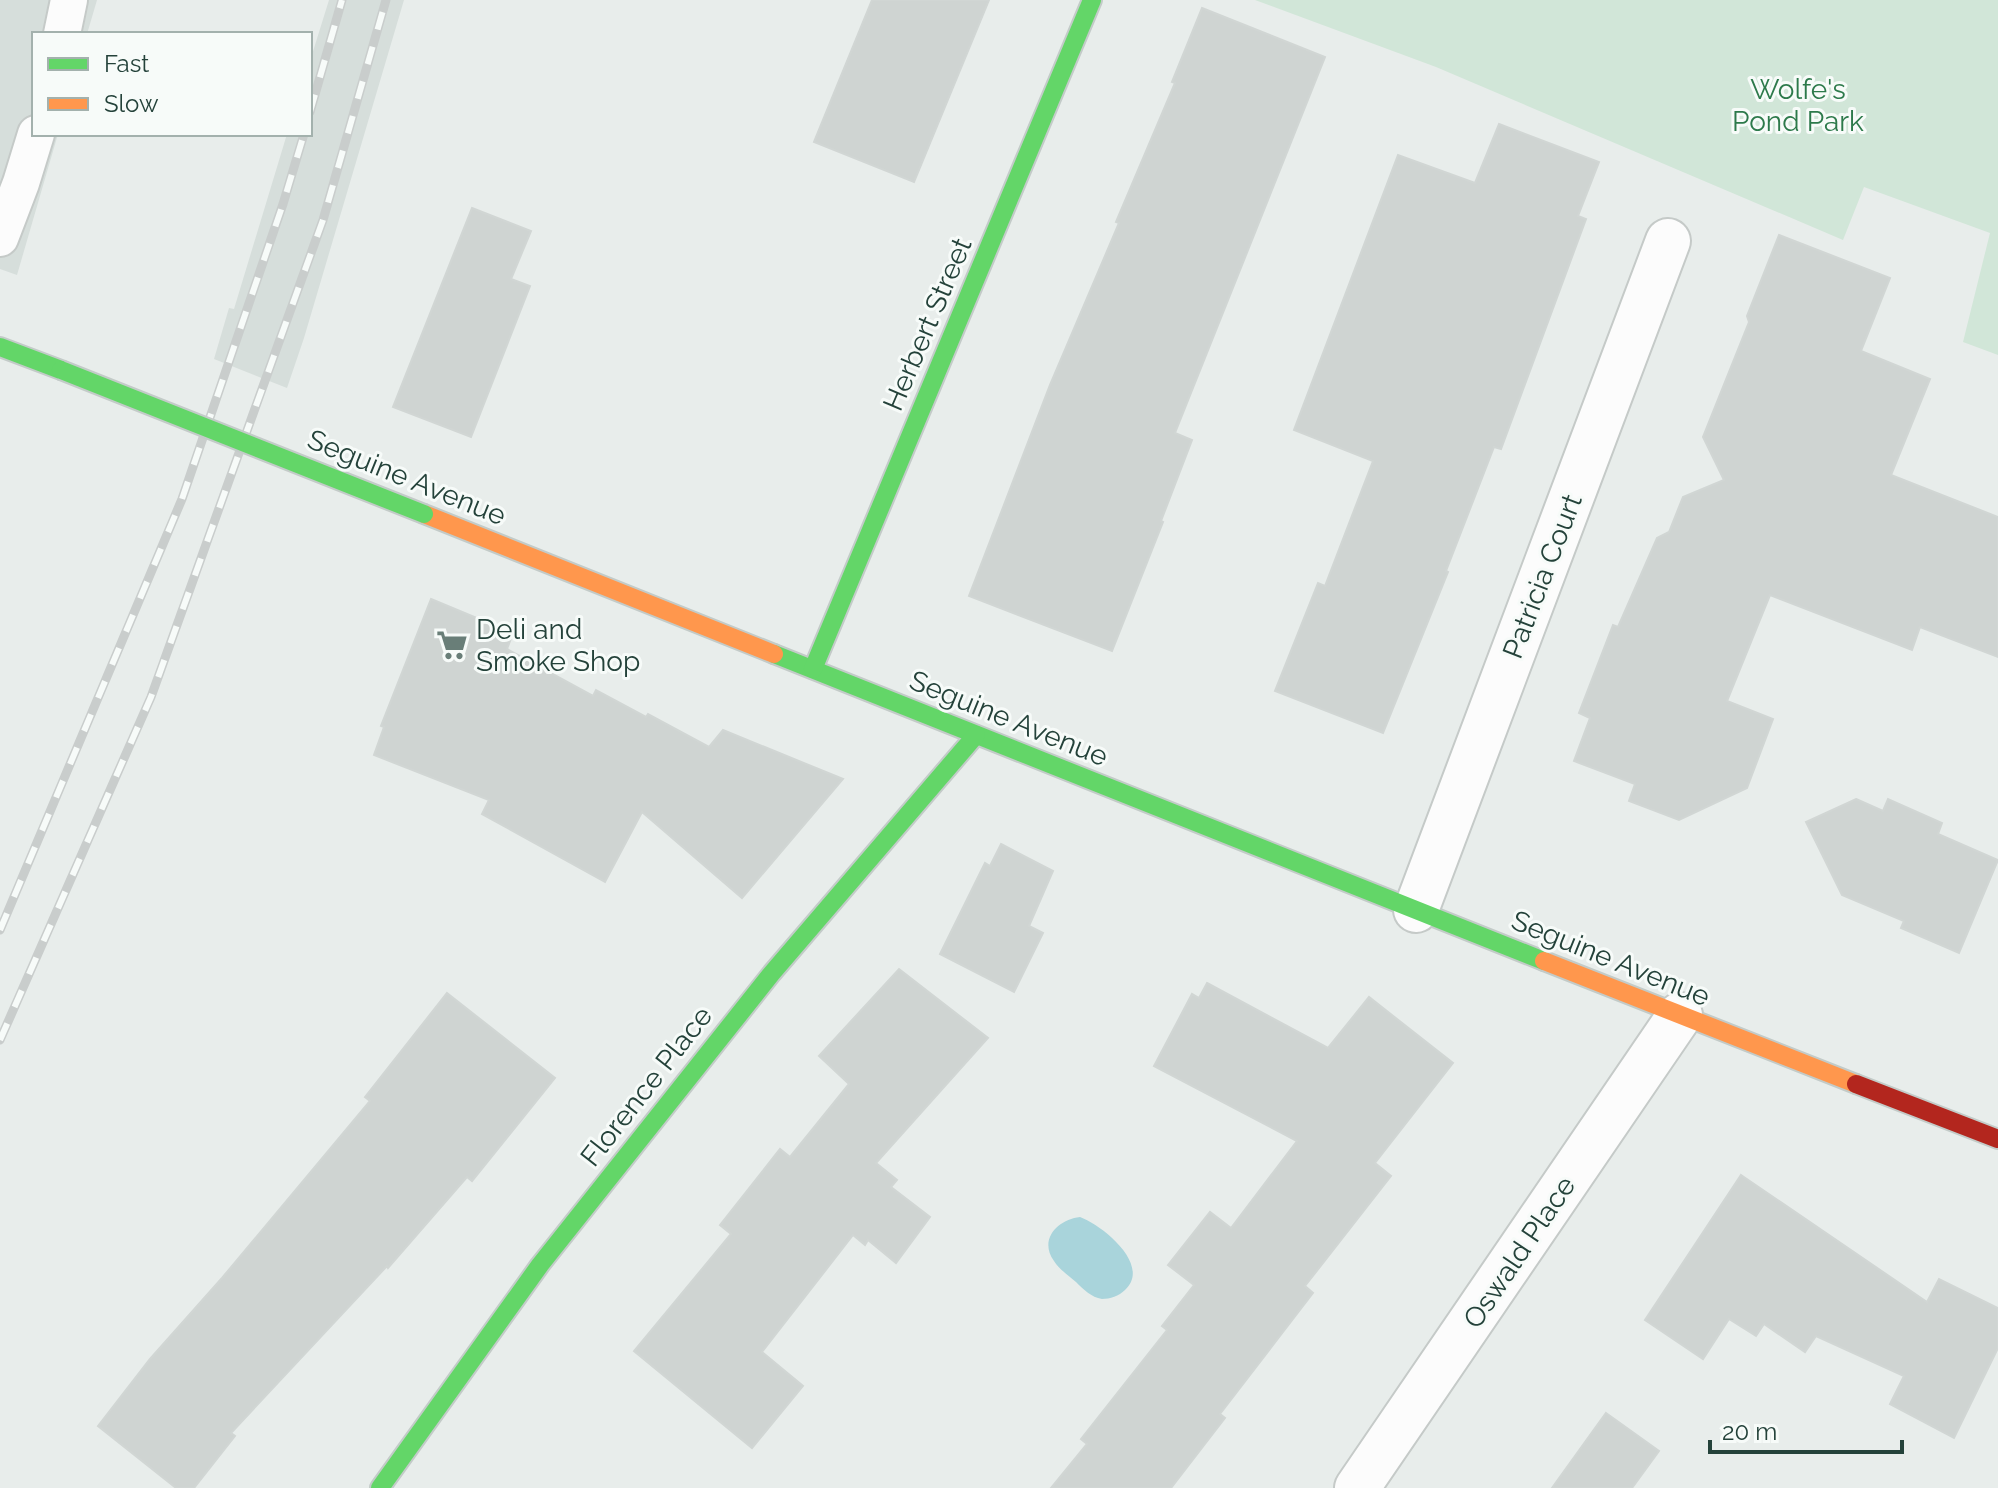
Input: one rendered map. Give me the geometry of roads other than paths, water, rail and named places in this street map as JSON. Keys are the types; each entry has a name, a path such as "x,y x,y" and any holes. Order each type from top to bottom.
{"street":[{"name":"Herbert Street","path":"813,669 1092,0"},
{"name":"Patricia Court","path":"1416,910 1668,241"},
{"name":"Seguine Avenue","path":"0,347 1998,1139"},
{"name":"Florence Place","path":"380,1488 540,1265 772,973 976,735"},
{"name":"Oswald Place","path":"1357,1488 1680,1015"}],"lane":[{"path":"62,32 69,0"},
{"path":"0,238 35,136"}],"water":[{"path":"1080,1217 1111,1237 1128,1258 1132,1280 1125,1290 1111,1298 1091,1295 1059,1267 1050,1253 1050,1238 1058,1226"}],"railway":[{"path":"312,105 342,0"},
{"path":"0,1040 151,697 323,220 386,0"},
{"path":"0,930 182,499 303,136"}],"place":[{"name":"Deli and Smoke Shop","path":"452,645"}],"park label":[{"name":"Wolfe's Pond Park","path":"1798,105"}]}
